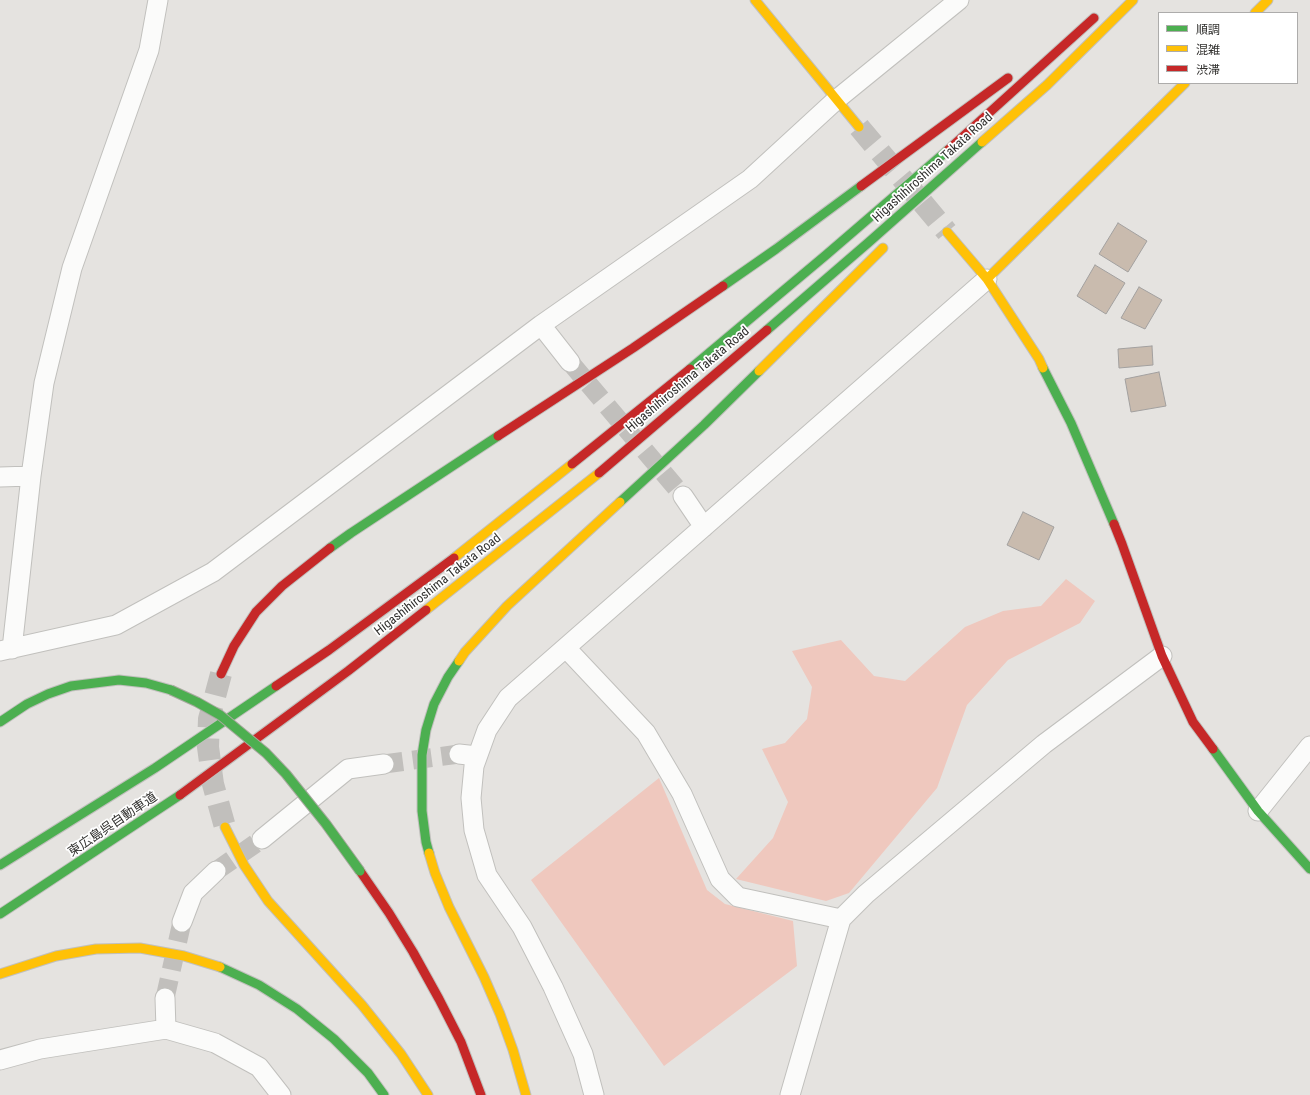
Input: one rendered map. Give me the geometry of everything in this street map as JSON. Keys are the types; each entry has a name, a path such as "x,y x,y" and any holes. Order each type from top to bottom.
{"main road":[{"path":"755,0 859,127"},
{"name":"Higashihiroshima Takata Road","path":"237,753 348,671 593,478 858,252 1047,85 1133,0"},
{"path":"1256,12 1268,0"},
{"name":"Higashihiroshima Takata Road","path":"217,726 329,650 421,583 673,383 930,166 1098,13 1033,60"},
{"path":"221,674 234,646 256,612 282,586 310,563 351,532 633,348 776,249 1014,74"},
{"path":"987,279 1184,84"},
{"path":"928,203 1047,85"},
{"path":"947,232 987,279 1039,359 1071,423 1122,544 1162,656 1193,722 1258,811 1310,869"},
{"path":"526,1095 513,1050 500,1014 484,977 449,907 435,873 426,842 422,811 422,755 426,730 434,704 448,678 465,652 507,606 704,425 888,243"},
{"path":"0,722 27,704 48,694 71,686 119,680 146,683 171,690 220,715 242,732 266,753 286,774 326,824 360,871 409,946 439,999 461,1042 481,1095"},
{"name":"東広島呉自動車道","path":"0,865 155,768 217,726"},
{"name":"東広島呉自動車道","path":"0,914 39,890 175,799 237,753"},
{"path":"224,827 244,865 268,901 362,1004 401,1054 428,1095"},
{"path":"0,974 56,956 96,949 140,948 184,956 221,967 259,985 297,1009 334,1039 368,1073 384,1095"}],"street":[{"path":"158,0 149,50 72,268 44,383 6,650 116,625 213,572 541,325 750,179 836,100 959,0"},
{"path":"594,1095 582,1054 553,987 522,927 487,875 474,830 471,798 474,766 468,755 508,698 987,279"},
{"path":"541,325 570,362"},
{"path":"0,476 31,476"},
{"path":"683,496 704,526"},
{"path":"566,648 646,733 682,794 720,879 738,897 841,919"},
{"path":"790,1095 841,919 866,894 1044,744 1162,656"},
{"path":"1258,811 1310,746"},
{"path":"262,839 348,769 384,764"},
{"path":"182,922 193,893 216,871"},
{"path":"165,998 166,1029"},
{"path":"0,1060 40,1049 166,1029 215,1043 259,1067 281,1095"}],"shaded area":[{"path":"1066,579 1095,601 1080,623 1008,660 967,705 937,788 849,893 826,901 736,879 773,838 788,802 762,749 785,743 807,719 812,687 792,651 841,640 874,676 905,681 965,627 1003,611 1041,606"},
{"path":"659,778 707,890 725,904 793,921 797,966 664,1066 531,880"}],"building":[{"path":"1118,223 1147,241 1128,272 1099,254"},
{"path":"1095,265 1125,283 1106,314 1077,296"},
{"path":"1139,287 1162,300 1145,329 1121,318"},
{"path":"1152,346 1153,365 1119,368 1118,349"},
{"path":"1159,372 1166,406 1131,412 1125,379"},
{"path":"1023,512 1054,527 1039,560 1007,545"}],"tunnel":[{"path":"859,127 947,232"},
{"path":"570,362 683,496"},
{"path":"221,674 209,719 208,747 213,784 225,827"},
{"path":"384,764 459,754"},
{"path":"216,871 262,839"},
{"path":"165,998 182,922"}],"traffic: fast":[{"path":"767,330 982,142"},
{"path":"690,369 948,150"},
{"path":"723,286 861,186"},
{"path":"1043,368 1071,423 1114,524"},
{"path":"620,502 704,425 759,371"},
{"path":"330,548 498,436"},
{"path":"429,853 422,811 422,755 426,730 434,704 448,677 459,661"},
{"path":"0,722 27,704 48,694 71,686 119,680 146,683 171,690"},
{"path":"0,865 155,768 276,686"},
{"path":"171,690 220,715 266,753 286,774 326,824 360,871"},
{"path":"1213,749 1258,811 1310,869"},
{"path":"0,914 180,795"},
{"path":"220,967 259,985 297,1009 334,1039 368,1073 384,1095"}],"traffic: slow":[{"path":"755,0 859,127"},
{"path":"982,142 1047,85 1133,0"},
{"path":"1256,12 1268,0"},
{"path":"987,279 1184,84"},
{"path":"947,232 987,279 1039,359 1043,368"},
{"path":"759,371 883,248"},
{"path":"454,558 572,464"},
{"path":"426,610 599,473"},
{"path":"459,661 465,652 507,606 620,502"},
{"path":"225,827 244,865 268,901 362,1005 401,1054 428,1095"},
{"path":"429,853 435,873 449,907 484,977 500,1014 513,1050 526,1095"},
{"path":"0,974 56,956 96,949 140,948 184,956 220,967"}],"traffic: jam":[{"path":"948,150 1094,18"},
{"path":"861,186 1008,78"},
{"path":"498,436 633,348 723,286"},
{"path":"599,473 767,330"},
{"path":"572,464 690,369"},
{"path":"1114,524 1162,656 1193,722 1213,749"},
{"path":"221,674 234,646 256,612 282,586 330,548"},
{"path":"276,686 329,650 454,558"},
{"path":"180,795 348,671 426,610"},
{"path":"360,871 389,913 439,999 461,1042 481,1095"}]}
